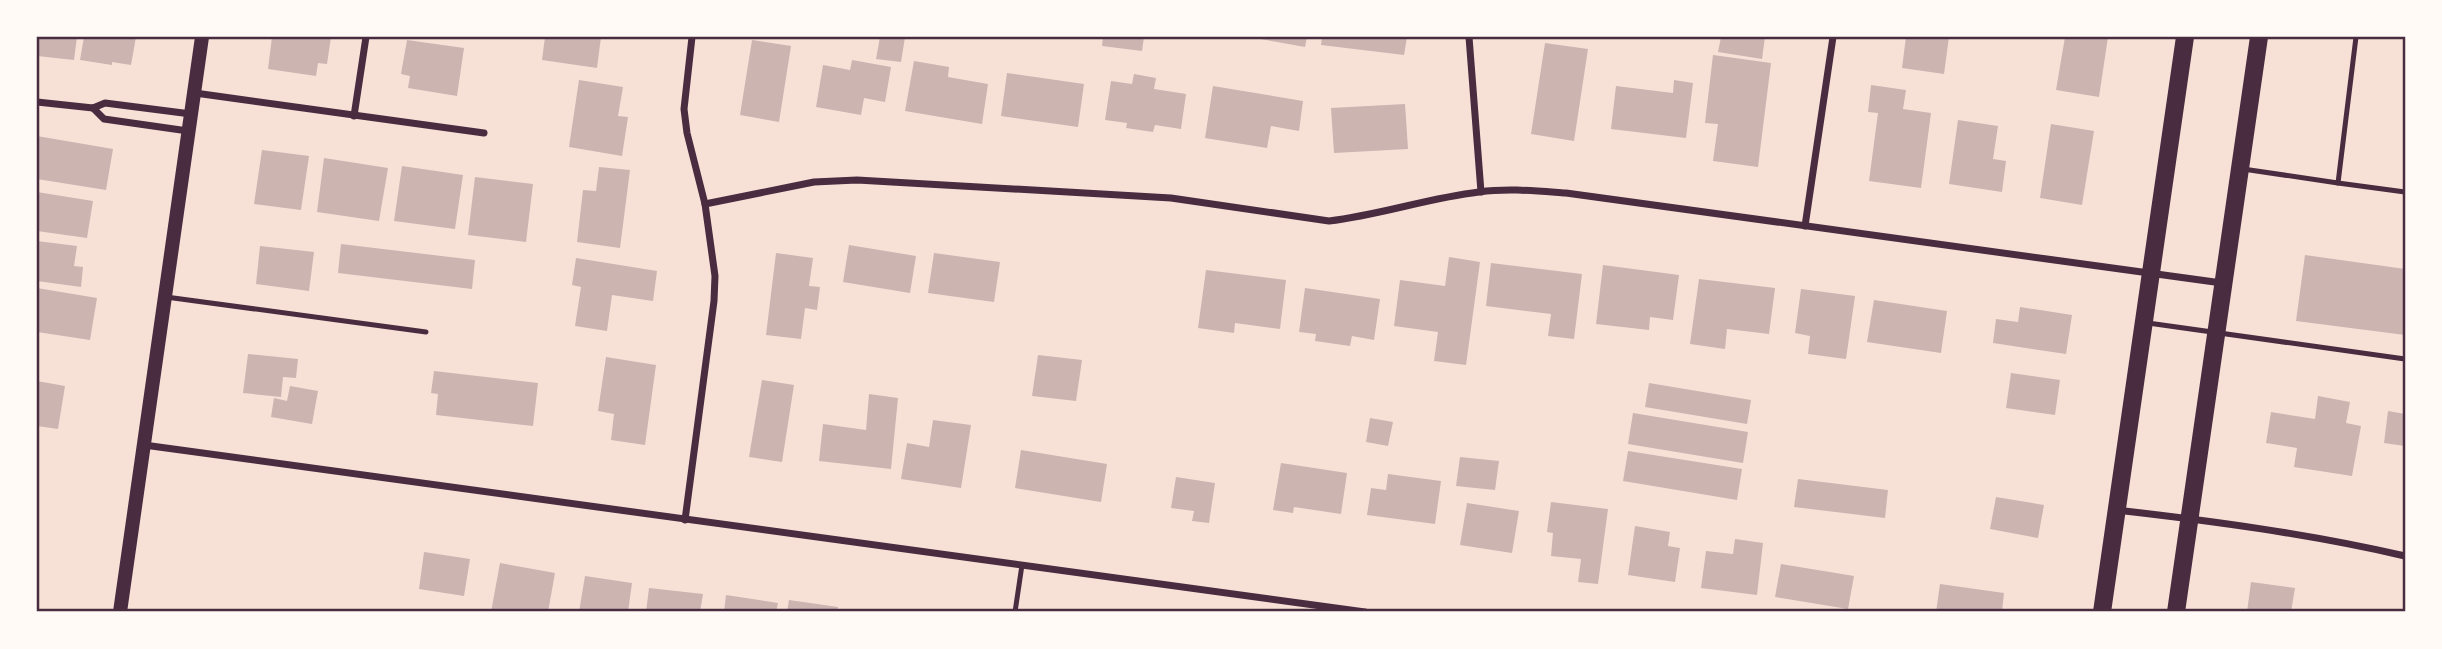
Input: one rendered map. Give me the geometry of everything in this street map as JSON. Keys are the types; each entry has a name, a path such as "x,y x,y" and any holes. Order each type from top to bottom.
{"main road":[{"path":"120,612 202,37"},
{"path":"2102,612 2185,37"},
{"path":"2176,612 2259,37"}],"street":[{"path":"354,116 366,37"},
{"path":"685,520 715,276 705,204 687,133 684,109 692,37"},
{"path":"1469,37 1480,192"},
{"path":"1805,226 1833,37"},
{"path":"195,93 484,133"},
{"path":"37,102 93,108 105,103 192,114"},
{"path":"93,108 104,119 190,132"},
{"path":"705,204 814,182 857,180 1171,198 1329,220 1355,218 1480,192 1521,190 1566,193 2223,283"},
{"path":"144,445 1365,612"},
{"path":"2116,510 2190,518 2343,542 2405,556"}],"lane":[{"path":"2338,183 2356,37"},
{"path":"2240,169 2405,192 2405,184"},
{"path":"166,297 426,332"},
{"path":"2144,322 2405,359"},
{"path":"1015,612 1022,565"}],"building":[{"path":"37,37 77,37 74,60 37,56"},
{"path":"84,37 136,37 131,65 80,60"},
{"path":"272,37 331,37 327,64 318,63 316,76 268,69"},
{"path":"545,37 601,37 597,68 542,60"},
{"path":"880,37 905,37 901,62 876,59"},
{"path":"1103,37 1144,37 1142,51 1102,46"},
{"path":"1249,37 1307,37 1305,47"},
{"path":"1322,37 1407,37 1404,55 1321,45"},
{"path":"1721,37 1765,37 1762,59 1718,52"},
{"path":"1906,37 1949,37 1944,74 1902,68"},
{"path":"2065,37 2108,37 2099,97 2056,90"},
{"path":"407,40 464,48 457,96 408,88 410,76 401,74"},
{"path":"752,40 791,46 779,122 740,115"},
{"path":"1545,43 1588,49 1574,141 1531,134"},
{"path":"1713,55 1771,63 1758,167 1713,161 1718,124 1705,123"},
{"path":"852,60 891,67 885,102 864,98 861,115 816,107 823,65 850,70"},
{"path":"914,61 949,67 948,77 988,84 982,124 905,111"},
{"path":"1007,73 1084,84 1078,127 1001,116"},
{"path":"1134,74 1156,78 1154,89 1186,94 1181,129 1155,125 1153,132 1126,128 1127,123 1105,120 1111,81 1132,84"},
{"path":"579,80 623,87 618,116 628,117 622,156 569,147"},
{"path":"1674,80 1693,83 1686,138 1611,129 1616,86 1673,93"},
{"path":"1871,85 1906,90 1903,109 1931,113 1921,188 1869,181 1878,113 1868,112"},
{"path":"1213,86 1303,101 1299,131 1271,126 1267,148 1205,138"},
{"path":"1405,104 1408,149 1334,153 1331,108"},
{"path":"1958,120 1998,126 1993,159 2006,161 2002,192 1949,184"},
{"path":"2051,124 2094,131 2082,205 2040,198"},
{"path":"37,136 113,149 106,190 37,179"},
{"path":"262,150 309,156 301,210 254,204"},
{"path":"324,158 388,168 379,221 317,212"},
{"path":"402,166 463,175 455,229 394,221"},
{"path":"599,167 630,170 620,248 577,242 583,190 596,191"},
{"path":"475,177 533,184 526,242 468,235"},
{"path":"37,192 93,201 87,238 37,231"},
{"path":"37,241 77,246 74,266 83,267 81,287 37,281"},
{"path":"341,244 475,260 472,289 338,273"},
{"path":"849,245 916,256 910,293 843,282"},
{"path":"260,246 314,252 309,291 256,284"},
{"path":"776,253 813,258 809,286 820,287 817,310 805,308 801,339 766,335"},
{"path":"934,253 1000,262 994,302 928,293"},
{"path":"2305,255 2405,269 2405,335 2296,321"},
{"path":"1449,257 1480,262 1466,365 1434,361 1438,332 1394,326 1400,280 1445,286"},
{"path":"576,258 657,271 653,301 612,295 607,331 575,326 581,287 572,285"},
{"path":"1491,263 1582,274 1574,339 1548,336 1551,314 1486,306"},
{"path":"1603,265 1679,275 1673,320 1650,317 1649,330 1596,324"},
{"path":"1206,270 1286,280 1280,329 1235,323 1234,333 1198,328"},
{"path":"1699,279 1775,288 1769,334 1727,329 1725,349 1690,344"},
{"path":"37,288 97,298 90,340 37,332"},
{"path":"1305,288 1380,299 1374,340 1352,336 1350,346 1315,341 1316,334 1299,332"},
{"path":"1801,289 1855,296 1846,359 1808,354 1810,336 1795,333"},
{"path":"1874,300 1947,311 1941,353 1867,342"},
{"path":"2020,307 2072,315 2066,354 1993,343 1996,319 2018,322"},
{"path":"248,354 298,359 296,378 283,377 281,397 243,393"},
{"path":"1038,355 1082,360 1076,401 1032,396"},
{"path":"606,357 656,365 645,445 611,440 614,414 598,411"},
{"path":"434,371 538,383 533,426 436,415 438,394 431,393"},
{"path":"2011,373 2060,380 2055,415 2006,408"},
{"path":"762,380 794,385 782,462 749,457"},
{"path":"37,381 65,386 58,429 37,426"},
{"path":"1649,383 1751,400 1747,424 1645,407"},
{"path":"290,386 318,391 312,424 271,417 274,398 287,401"},
{"path":"869,394 898,398 891,469 819,461 823,424 866,430"},
{"path":"2318,396 2350,402 2346,423 2361,426 2352,476 2294,467 2297,448 2266,443 2271,412 2315,419"},
{"path":"2388,411 2405,414 2405,446 2384,443"},
{"path":"1633,413 1748,432 1743,463 1628,444"},
{"path":"1370,418 1393,422 1388,446 1366,442"},
{"path":"933,420 971,425 961,488 901,479 907,443 929,447"},
{"path":"1021,450 1107,464 1101,502 1015,488"},
{"path":"1628,451 1742,469 1737,500 1623,481"},
{"path":"1460,457 1499,461 1495,490 1456,486"},
{"path":"1281,463 1347,473 1341,514 1294,507 1293,513 1273,510"},
{"path":"1388,474 1441,481 1435,524 1367,515 1371,488 1386,490"},
{"path":"1176,477 1215,483 1209,523 1192,521 1194,511 1171,508"},
{"path":"1798,479 1888,490 1885,518 1794,507"},
{"path":"1996,497 2044,505 2038,538 1990,529"},
{"path":"1551,502 1608,509 1598,584 1578,582 1581,559 1551,556 1553,533 1547,532"},
{"path":"1467,503 1519,511 1512,553 1460,545"},
{"path":"1635,526 1670,532 1668,546 1680,548 1675,582 1628,575"},
{"path":"1735,539 1763,543 1757,595 1701,588 1706,551 1733,554"},
{"path":"424,552 470,559 464,596 419,589"},
{"path":"500,563 555,573 548,612 491,612"},
{"path":"1781,564 1854,576 1848,609 1775,597"},
{"path":"585,576 632,583 628,612 579,612"},
{"path":"2251,582 2295,588 2291,612 2247,612"},
{"path":"1940,584 2004,593 2002,612 1936,612"},
{"path":"649,588 703,594 700,612 646,612"},
{"path":"726,595 778,603 776,612 724,612"},
{"path":"789,600 838,607 837,612 787,612"}]}
